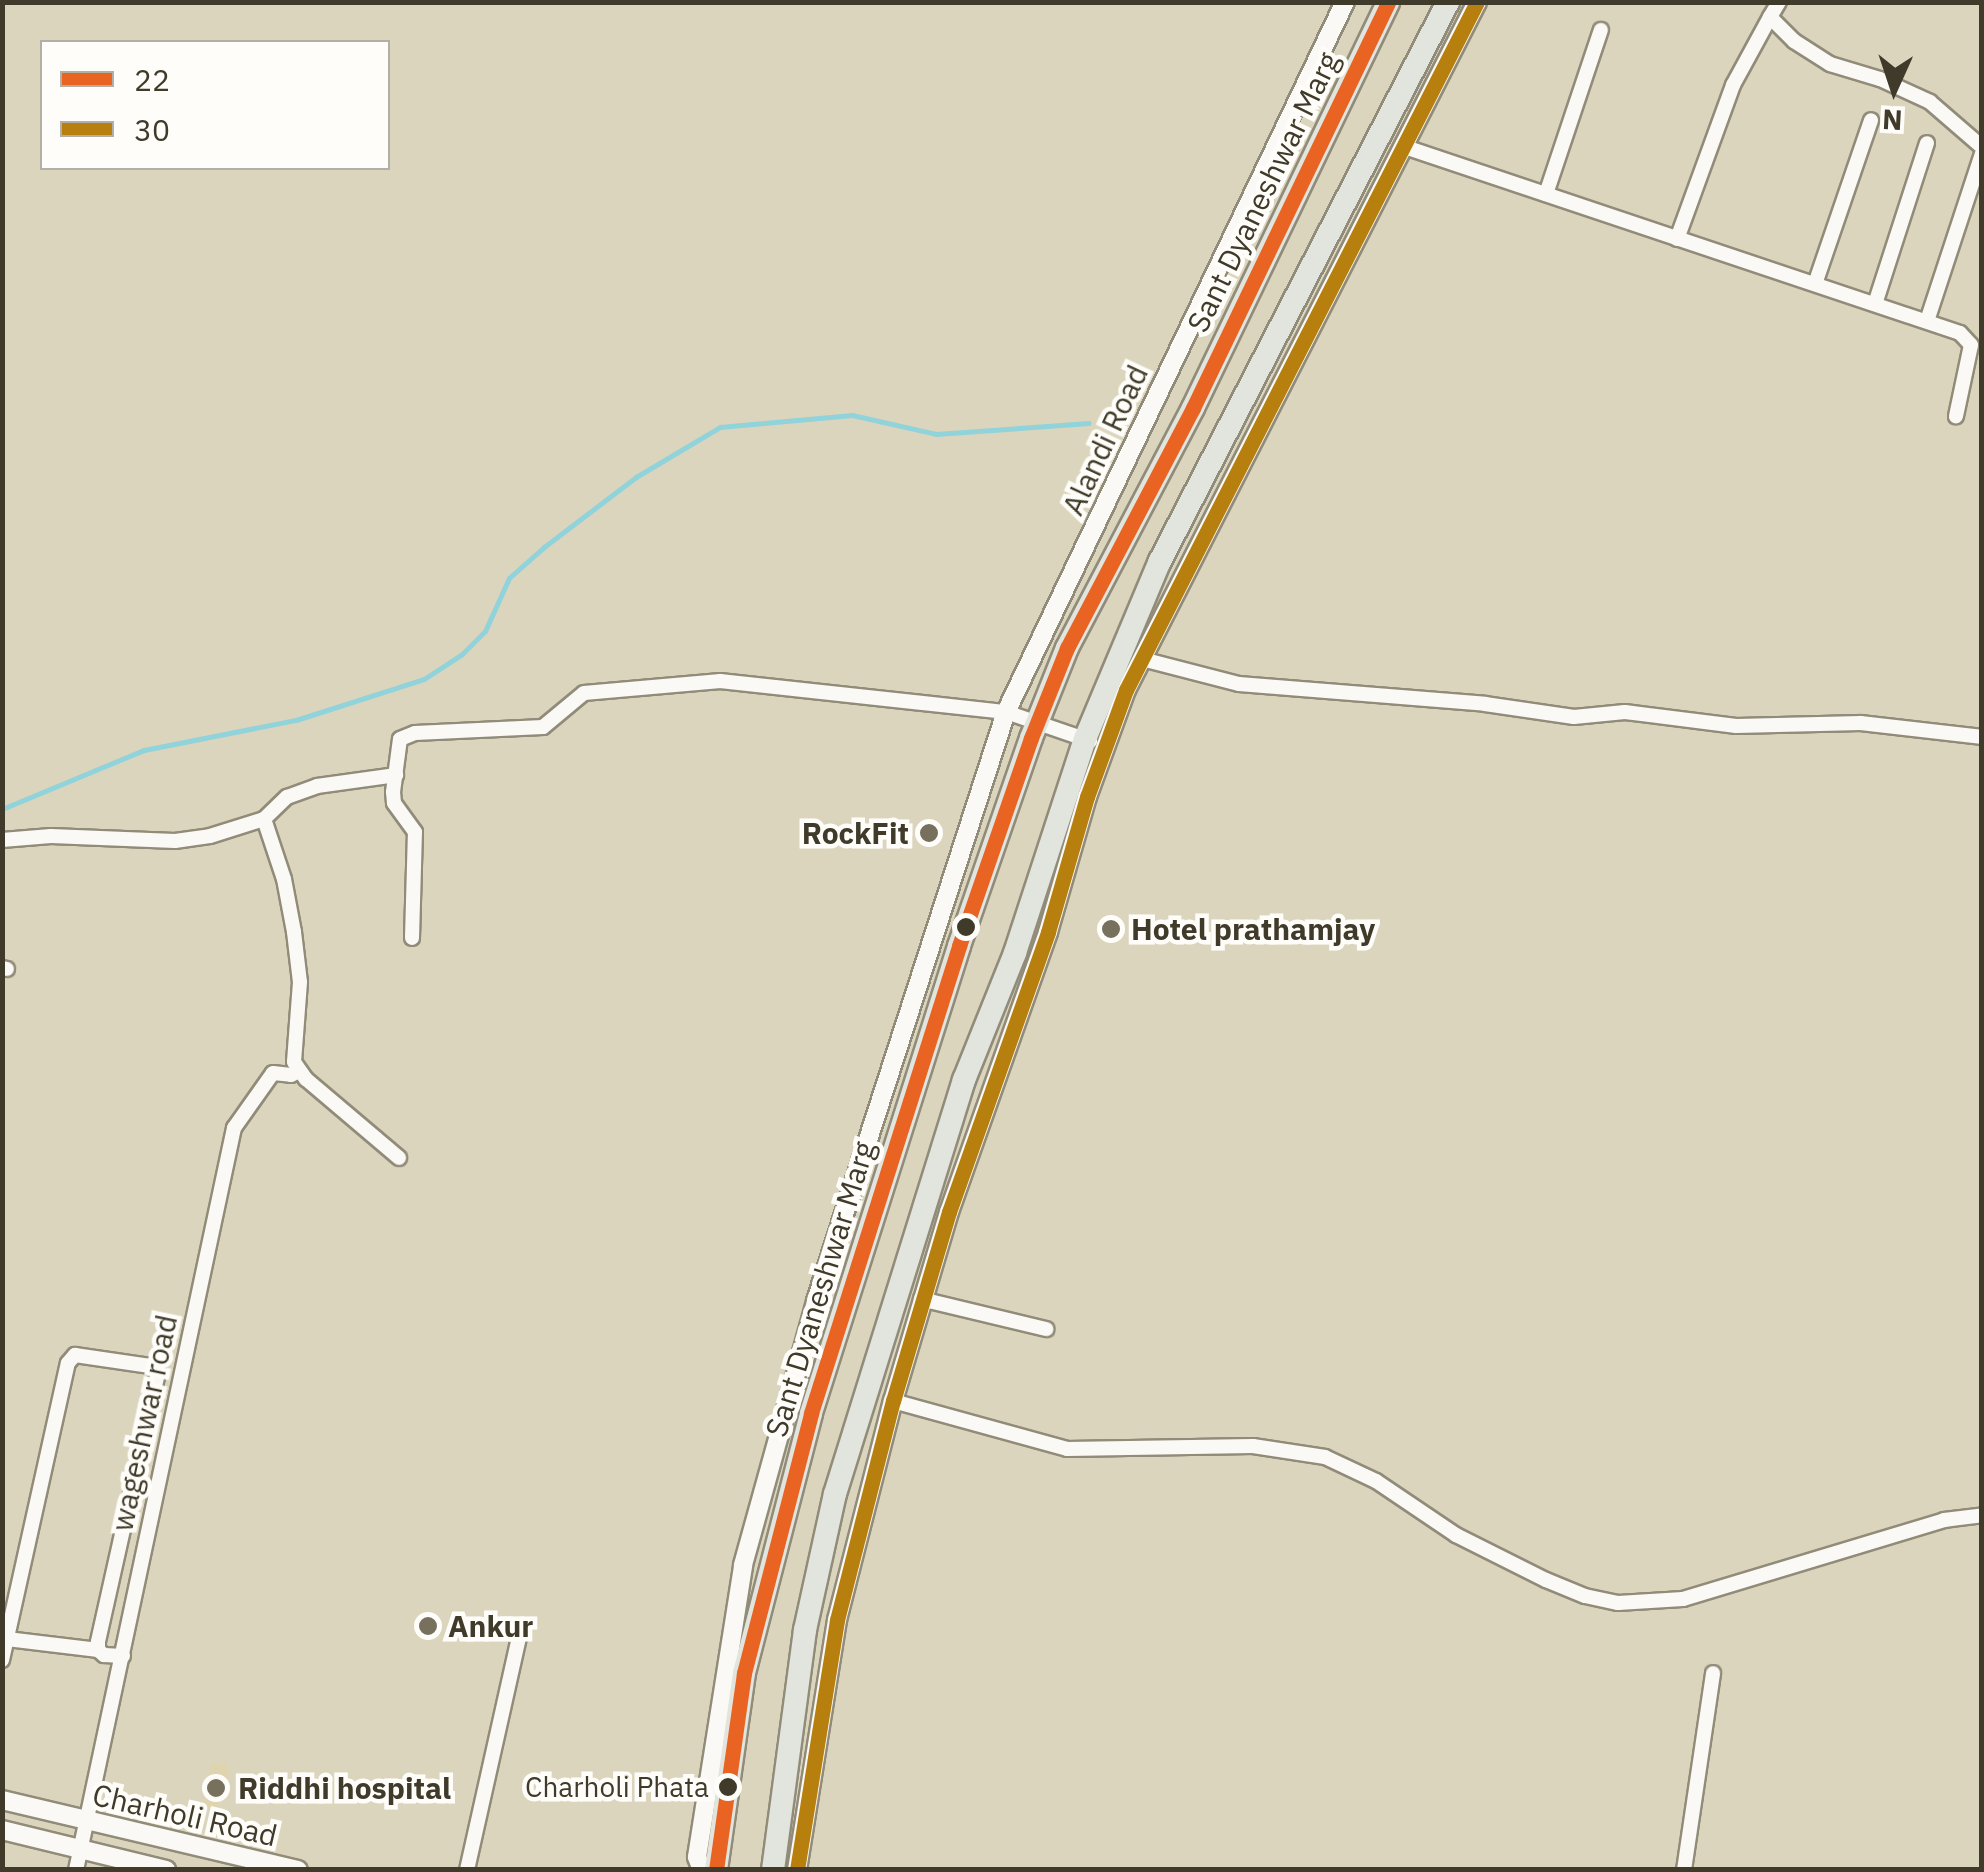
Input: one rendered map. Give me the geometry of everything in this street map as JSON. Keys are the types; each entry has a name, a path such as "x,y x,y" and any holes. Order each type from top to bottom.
{"main road":[{"name":"Sant Dyaneshwar Marg","path":"716,1870 744,1673 811,1413 959,946 1035,731 1068,648 1193,408 1388,2"},
{"path":"773,1870 805,1630 835,1494 958,1098 1095,743 1160,561 1448,2"}],"street":[{"name":"Alandi Road","path":"702,1870 697,1857 711,1754 748,1546 816,1300 1006,712 1345,2"},
{"path":"796,1870 838,1620 893,1402 922,1300 1048,932 1088,797 1095,743 1142,660 1477,2"},
{"path":"1677,239 1733,85 1779,2"},
{"path":"1770,17 1794,40 1830,64 1880,79 1930,102 1982,151 1928,321"},
{"path":"1546,194 1601,30"},
{"path":"1815,284 1872,120"},
{"path":"1875,304 1927,144"},
{"path":"1405,147 1960,332 1972,345 1956,416"},
{"path":"1142,660 1239,684 1485,704 1574,717 1626,712 1736,726 1861,723 1982,737"},
{"path":"412,938 415,832 394,803 400,739 404,736 543,727 575,697 634,686 720,681 1006,712 1035,731 1095,743"},
{"path":"2,840 52,836 176,841 264,820 288,797 317,786 396,775"},
{"path":"264,820 291,909 300,982 292,1054 299,1071 400,1158"},
{"name":"wageshwar road","path":"76,1870 234,1128 273,1073 290,1075 299,1071"},
{"path":"922,1300 1046,1329"},
{"path":"2,1660 68,1363 75,1356 150,1366 158,1373 98,1650"},
{"path":"893,1402 1068,1449 1254,1446 1325,1457 1376,1481 1456,1535 1546,1580 1585,1596 1618,1602 1682,1599 1944,1520 1982,1514"},
{"path":"468,1870 521,1630"},
{"path":"7,1639 123,1656"},
{"path":"1684,1870 1713,1673"},
{"name":"Charholi Road","path":"2,1800 298,1870"},
{"name":"Charholi Road","path":"2,1830 166,1870"}],"shaded area":[{"name":"Riddhi hospital","path":"212,1764 227,1764 229,1771 217,1809 203,1806"}],"waterway":[{"path":"2,809 144,750 296,720 424,679 462,654 485,631 509,578 544,547 636,477 720,427 852,415 936,434 1089,423"}],"transit line":[{"name":"22","path":"716,1870 744,1673 811,1413 959,946 1031,738 1067,648 1193,408 1388,2"},
{"name":"30","path":"797,1870 837,1620 893,1401 949,1212 1048,932 1087,797 1126,690 1477,2"}],"place":[{"name":"RockFit","path":"929,833"},
{"name":"Hotel prathamjay","path":"1111,929"},
{"name":"Ankur","path":"428,1626"},
{"name":"Charholi Phata","path":"728,1787"},
{"name":"Riddhi hospital","path":"216,1788"}]}
